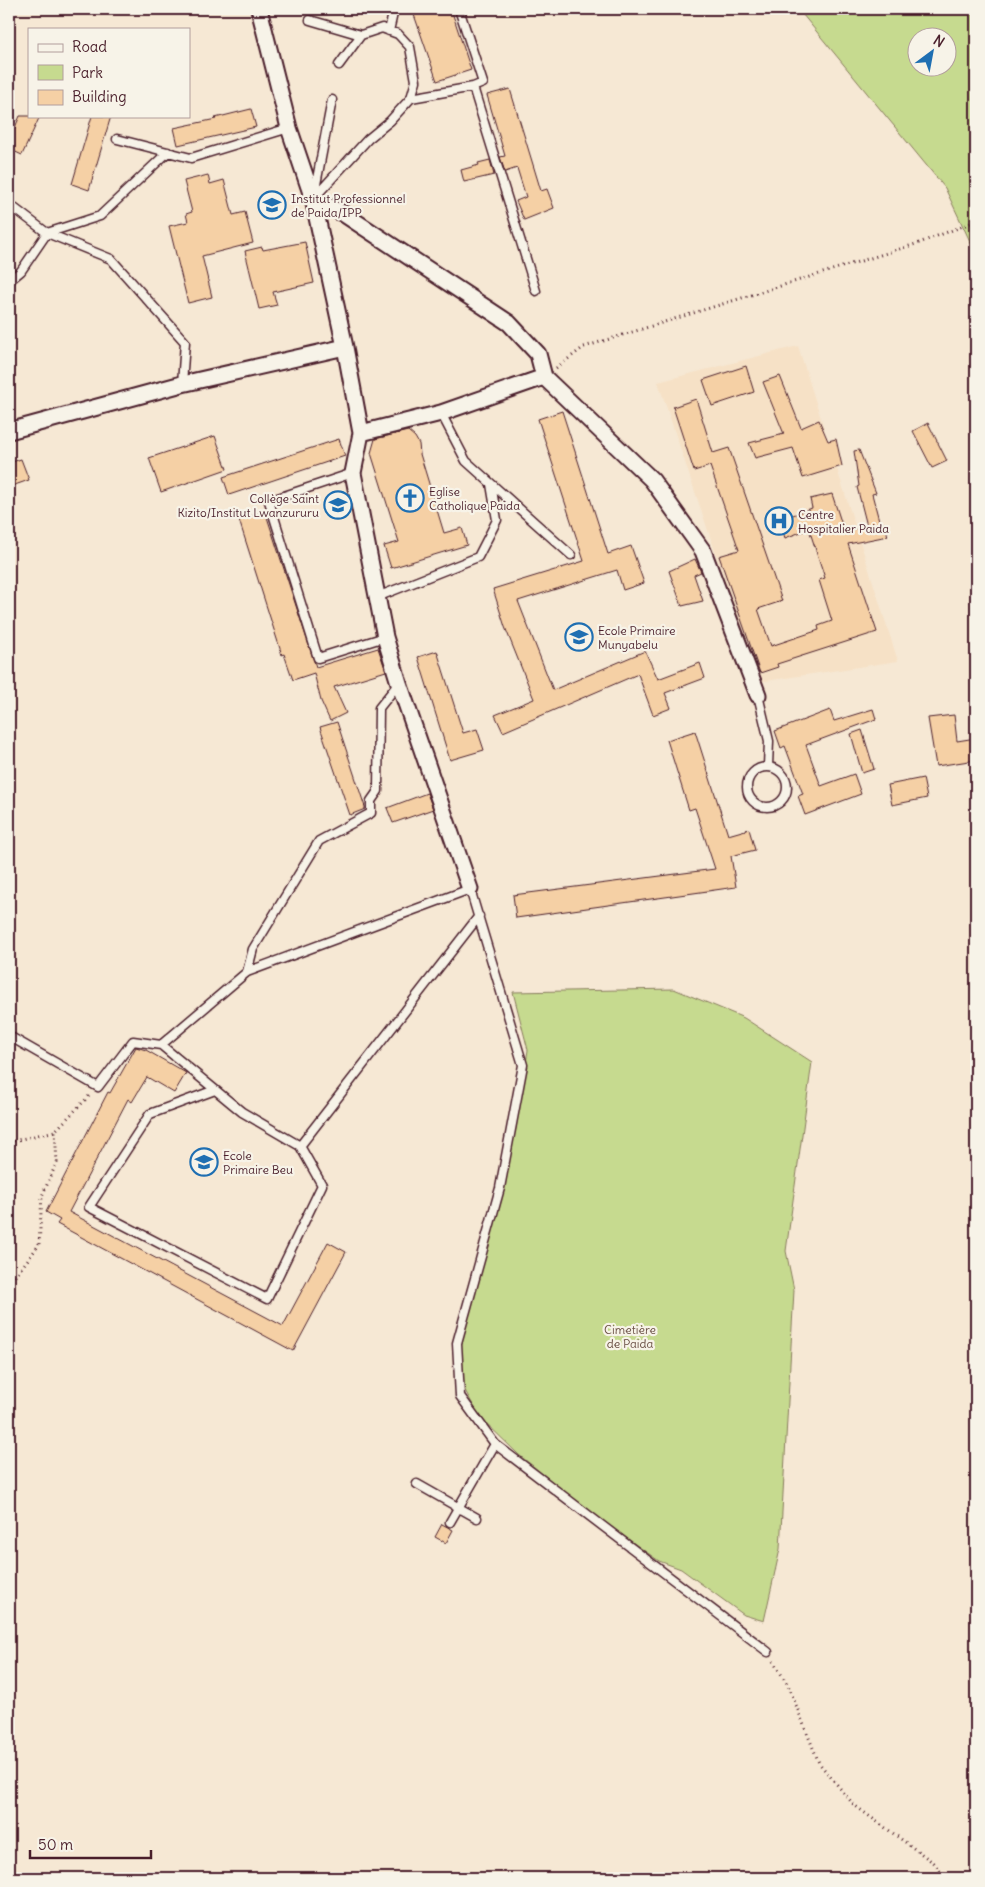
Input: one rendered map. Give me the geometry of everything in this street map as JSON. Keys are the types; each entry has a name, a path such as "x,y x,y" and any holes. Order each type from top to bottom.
{"street":[{"path":"259,9 289,128 314,199 345,347 361,433 354,472 385,637 470,890"},
{"path":"314,199 344,214 509,324 538,354 544,377 652,480 702,551 758,695"},
{"path":"9,431 182,384 345,347"},
{"path":"361,433 441,412 544,377"}],"lane":[{"path":"388,31 394,9"},
{"path":"411,98 473,87 483,83 458,9"},
{"path":"310,20 361,36"},
{"path":"314,199 368,139 390,121 411,98 416,81 410,47 398,34 382,28 361,36 339,65"},
{"path":"473,87 536,291"},
{"path":"314,199 332,100"},
{"path":"117,139 191,158 289,128"},
{"path":"9,281 21,271 47,233 100,216 168,152"},
{"path":"9,204 47,233 111,259 184,342 182,384"},
{"path":"441,412 466,461 571,555"},
{"path":"354,472 269,501 318,658 385,637"},
{"path":"377,597 478,557 498,520 491,484"},
{"path":"247,972 253,949 318,841 371,813 372,801 378,791 379,708 399,683"},
{"path":"758,695 770,741 768,766"},
{"path":"768,766 780,771 788,782 787,795 778,805 766,808 753,804 746,792 747,779 756,769 768,766"},
{"path":"161,1045 247,972 470,890 523,1065 500,1188 456,1342 460,1396 495,1444 768,1652"},
{"path":"300,1146 479,916"},
{"path":"9,1036 98,1087 133,1041 161,1045 242,1112 300,1146 322,1185 267,1300 89,1207 150,1114 215,1090"},
{"path":"450,1522 495,1444"},
{"path":"417,1484 477,1518"}],"path":[{"path":"544,377 584,347 919,243 976,221"},
{"path":"9,1142 55,1131 98,1087"},
{"path":"9,1284 39,1245 42,1196 57,1162 55,1131"},
{"path":"768,1652 788,1685 819,1763 854,1805 934,1863 945,1878"}],"shaded area":[{"name":"Centre Hospitalier Paida","path":"798,346 898,661 759,682 658,382"}],"green space":[{"path":"798,9 976,9 976,254 945,188"},
{"name":"Cimetière de Paida","path":"674,989 744,1018 812,1062 786,1251 794,1290 780,1549 764,1621 744,1615 681,1569 659,1561 601,1520 519,1455 479,1416 461,1383 461,1346 516,1128 528,1050 513,992"}],"building":[{"path":"412,9 451,9 471,70 437,81"},
{"path":"510,89 541,191 547,189 554,208 524,220 516,201 526,197 517,168 505,172 500,157 505,156 487,95"},
{"path":"251,109 256,127 178,145 174,128"},
{"path":"20,116 39,118 22,155 9,149 9,141"},
{"path":"91,118 110,118 89,190 72,184"},
{"path":"490,160 494,175 464,182 461,170"},
{"path":"208,175 210,184 224,180 233,215 245,212 253,243 202,256 212,297 188,303 169,226 188,222 186,214 192,212 184,181"},
{"path":"305,242 314,283 273,292 277,305 259,309 245,251 262,247 263,250"},
{"path":"746,366 754,392 712,406 703,380"},
{"path":"780,376 801,428 819,420 828,441 836,439 842,466 803,478 793,448 755,458 749,443 784,434 763,382"},
{"path":"696,399 713,453 729,448 782,601 758,609 771,646 819,630 818,626 832,621 819,580 825,578 809,529 785,538 779,520 812,508 810,499 832,494 844,531 867,526 857,487 859,486 854,451 859,450 876,493 872,494 880,524 884,523 888,536 848,544 877,632 777,664 778,667 760,673 719,556 739,550 710,466 694,471 673,407"},
{"path":"562,411 608,554 631,546 644,583 623,590 617,570 518,601 553,690 645,651 658,679 700,663 705,678 665,693 671,708 653,715 638,674 503,732 495,715 534,699 505,627 493,589 584,561 538,419"},
{"path":"928,423 947,461 932,468 913,431"},
{"name":"Eglise Catholique Paida","path":"408,431 419,444 420,454 444,533 462,528 467,545 391,568 384,546 399,542 371,453 375,439"},
{"path":"215,436 227,469 161,492 149,458"},
{"path":"339,439 345,456 229,495 223,477"},
{"path":"21,459 29,480 9,487 9,463"},
{"path":"265,511 316,667 378,648 386,671 334,687 346,713 330,721 321,701 314,673 293,680 284,654 282,655 239,520"},
{"path":"695,559 701,572 694,575 703,601 682,606 669,571"},
{"path":"437,651 463,733 477,729 484,750 450,760 418,657"},
{"path":"873,709 876,719 806,745 821,786 854,774 861,794 805,815 798,796 803,794 785,746 781,748 775,731 830,710 834,721"},
{"path":"954,715 957,741 976,738 976,760 936,766 928,718"},
{"path":"337,722 365,807 365,809 350,815 320,727"},
{"path":"862,730 874,769 862,773 851,734"},
{"path":"695,731 728,835 749,829 755,850 731,856 736,887 516,918 513,895 715,869 695,808 689,810 667,740"},
{"path":"923,778 927,798 892,805 888,785"},
{"path":"427,793 433,809 393,823 387,808"},
{"path":"136,1047 146,1050 186,1073 174,1093 147,1077 132,1102 128,1099 69,1212 283,1326 328,1242 346,1252 293,1351 57,1224 60,1220 46,1212 108,1092 110,1093"},
{"path":"442,1524 453,1530 446,1543 435,1537"}],"place":[{"name":"Institut Professionnel de Paida/IPP","path":"272,205"},
{"name":"Eglise Catholique Paida","path":"410,498"},
{"name":"Collège Saint Kizito/Institut Lwanzururu","path":"338,505"},
{"name":"Centre Hospitalier Paida","path":"779,521"},
{"name":"Ecole Primaire Munyabelu","path":"579,637"},
{"name":"Ecole Primaire Beu","path":"204,1162"}]}
